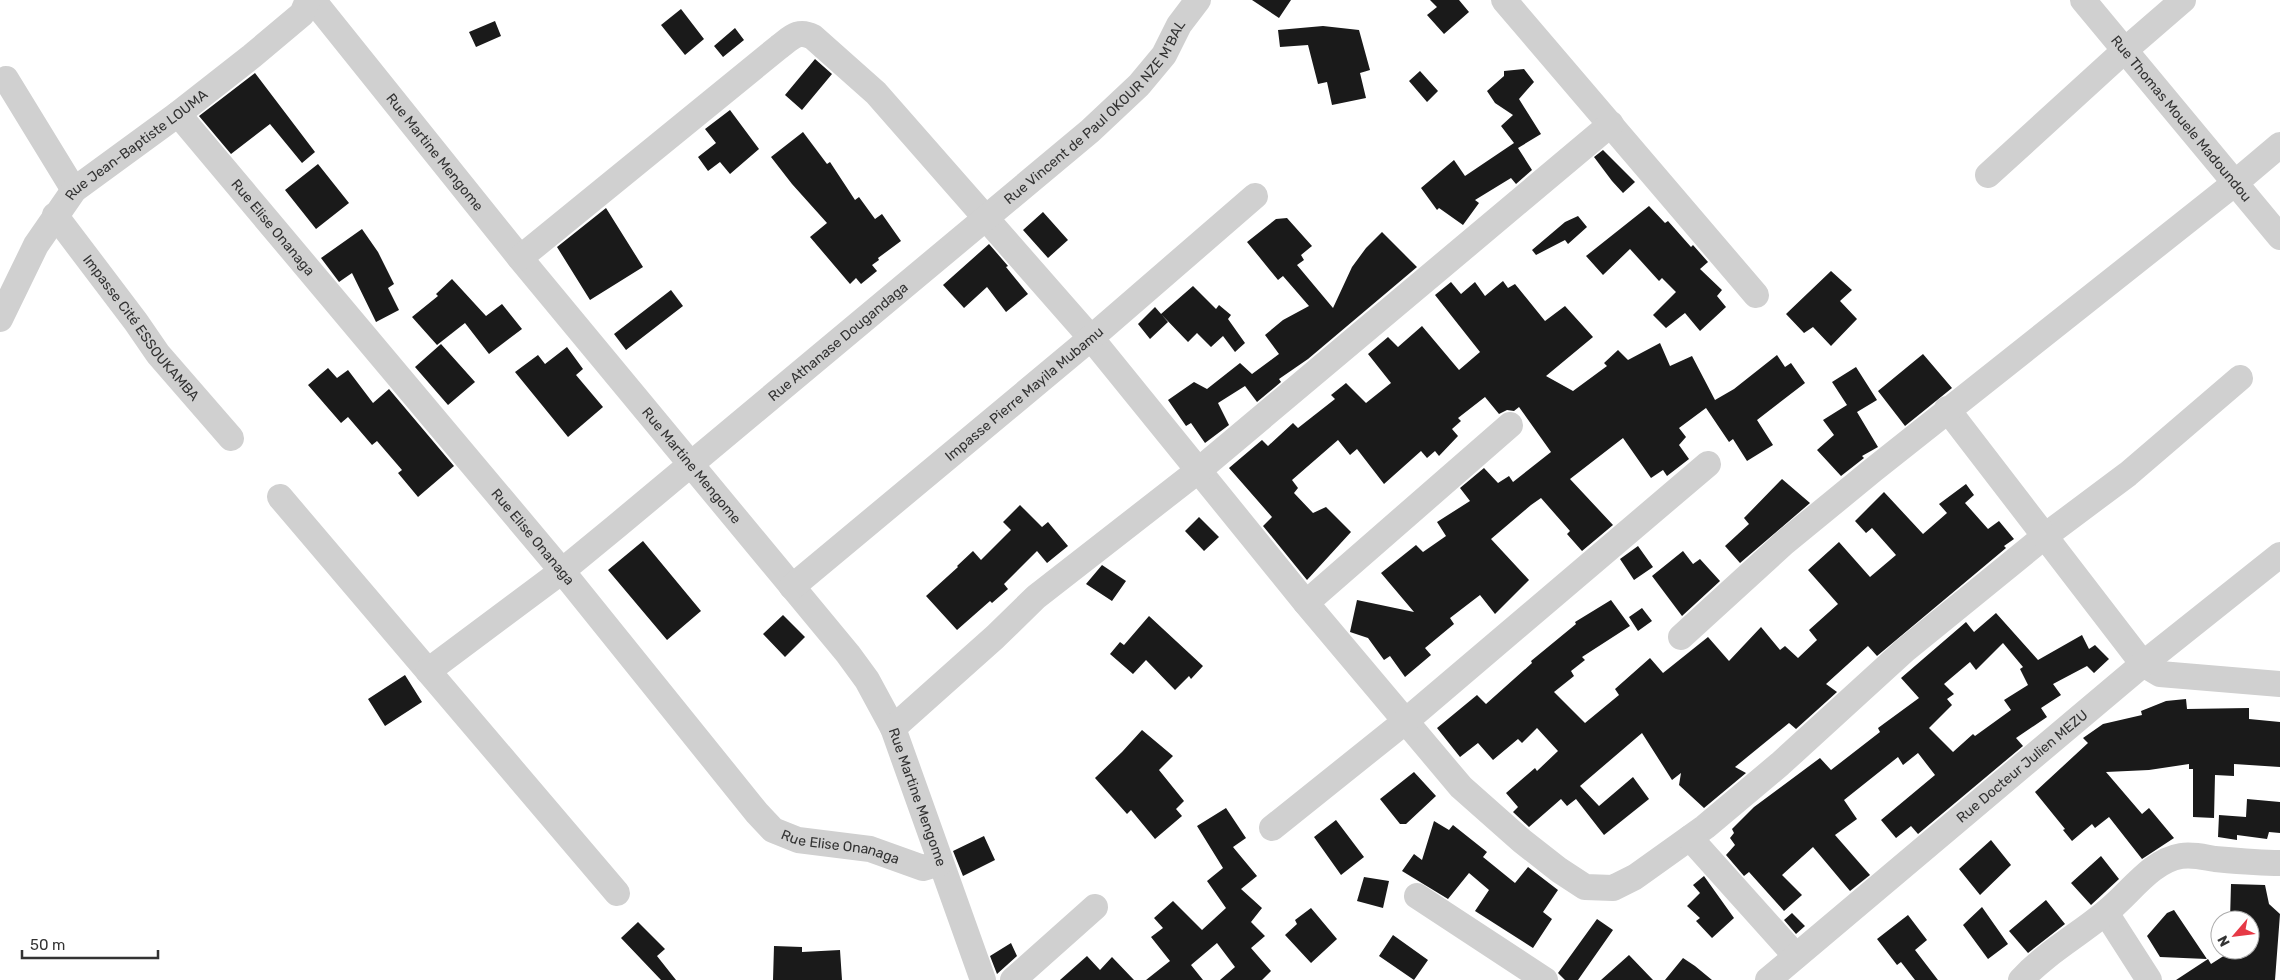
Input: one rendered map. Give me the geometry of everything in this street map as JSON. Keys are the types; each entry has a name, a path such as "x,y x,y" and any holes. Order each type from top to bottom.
{"street":[{"name":"Rue Jean-Baptiste LOUMA","path":"0,319 36,245 74,190 178,114 252,56 302,14 308,0"},
{"name":"Rue Martine Mengome","path":"313,0 520,258 848,654 867,680 892,728 983,980"},
{"name":"Rue Vincent de Paul OKOUR NZE M'BAL","path":"985,218 1090,131 1139,85 1164,55 1179,25 1198,0"},
{"path":"1504,0 1756,295"},
{"name":"Rue Thomas Mouele Madoundou","path":"2083,0 2280,237"},
{"path":"1988,174 2183,0"},
{"path":"520,258 779,47 802,32 819,41 876,93 1091,338 1306,603 1407,720 1461,787 1522,841 1559,870 1585,886 1613,888 1635,877 1690,838 1780,764 1904,650 2045,536 2128,474 2240,378"},
{"path":"6,79 74,190"},
{"name":"Rue Elise Onanaga","path":"178,114 562,571 757,814 773,830 798,840 870,849 923,868 940,863"},
{"path":"892,728 995,637 1036,597 1199,470 1611,124"},
{"path":"1681,637 1784,543 1947,409 2235,183 2280,145"},
{"name":"Impasse Pierre Mayila Mubamu","path":"792,587 1091,338 1254,196"},
{"name":"Impasse Cité ESSOUKAMBA","path":"55,215 158,354 231,438"},
{"name":"Rue Athanase Dougandaga","path":"428,671 562,571 985,218"},
{"path":"1947,409 2143,664 2160,674 2280,684"},
{"path":"1306,603 1510,425"},
{"path":"1272,828 1407,720 1708,464"},
{"path":"280,497 616,893"},
{"name":"Rue Docteur Julien MEZU","path":"1768,980 2143,664 2280,554"},
{"path":"1690,838 1796,956"},
{"path":"2022,980 2051,951 2106,913 2154,869 2179,856 2192,855 2257,863 2280,863"},
{"path":"1417,896 1545,980"},
{"path":"1013,980 1095,907"},
{"path":"2106,913 2149,980"}],"building":[{"path":"1252,0 1291,0 1279,18"},
{"path":"1430,0 1459,0 1469,12 1444,34 1427,15 1437,7"},
{"path":"681,9 704,39 685,55 661,25"},
{"path":"495,21 501,36 476,47 469,32"},
{"path":"1323,26 1359,30 1370,70 1360,73 1366,98 1332,105 1327,82 1318,84 1308,45 1280,47 1278,30"},
{"path":"735,28 744,40 723,57 714,46"},
{"path":"815,59 832,74 802,110 785,95"},
{"path":"1524,69 1534,82 1519,99 1541,134 1518,148 1532,170 1516,184 1511,178 1475,200 1479,203 1463,225 1439,208 1437,210 1421,188 1454,160 1465,176 1514,143 1501,126 1513,115 1495,103 1487,91 1504,76 1504,71"},
{"path":"1420,71 1438,91 1427,102 1409,81"},
{"path":"255,73 315,152 302,163 270,124 231,154 199,116"},
{"path":"730,110 759,149 730,174 720,162 708,171 698,157 716,143 705,129"},
{"path":"803,132 827,164 830,162 855,200 859,197 875,219 882,214 901,241 878,258 879,260 872,265 877,271 861,284 856,278 850,284 810,237 827,223 771,157"},
{"path":"1603,150 1635,182 1623,193 1594,157"},
{"path":"318,164 349,203 316,229 285,190"},
{"path":"1649,206 1665,223 1668,221 1691,247 1693,245 1708,262 1700,269 1722,290 1717,296 1726,307 1700,331 1685,313 1666,328 1653,315 1676,292 1662,278 1659,281 1630,249 1603,275 1586,256"},
{"path":"606,208 643,267 590,300 557,247"},
{"path":"1043,212 1068,240 1048,258 1023,230"},
{"path":"1578,216 1587,227 1568,244 1565,240 1536,255 1532,250 1565,222"},
{"path":"1287,218 1312,246 1301,255 1304,260 1297,265 1333,308 1352,267 1366,248 1382,232 1417,267 1308,359 1279,379 1281,382 1257,402 1245,386 1218,403 1229,425 1205,443 1191,423 1186,426 1168,400 1194,382 1207,389 1240,363 1252,374 1279,354 1265,335 1283,320 1309,306 1283,276 1278,280 1247,242 1276,219"},
{"path":"362,229 378,252 394,284 388,288 399,310 376,322 352,273 339,282 321,258"},
{"path":"989,244 1028,294 1006,312 987,287 964,308 943,285"},
{"path":"1831,271 1852,290 1840,301 1857,319 1831,346 1813,327 1804,333 1786,314"},
{"path":"452,279 486,316 502,304 522,329 489,354 465,323 437,345 412,317 438,296 436,294"},
{"path":"1503,281 1508,288 1515,284 1545,321 1565,306 1593,337 1546,376 1573,391 1607,366 1604,363 1618,350 1628,360 1660,343 1670,366 1692,356 1715,400 1734,389 1777,355 1785,367 1791,363 1805,383 1757,420 1773,445 1747,461 1733,439 1729,442 1706,408 1679,428 1686,437 1679,445 1689,459 1667,476 1663,470 1651,478 1623,438 1570,479 1613,525 1582,551 1567,534 1570,531 1541,498 1531,505 1491,539 1529,580 1495,614 1480,595 1450,618 1454,624 1425,648 1431,655 1405,677 1390,656 1384,660 1368,638 1350,632 1357,600 1414,612 1381,573 1416,545 1423,552 1446,536 1437,522 1470,501 1460,488 1484,468 1498,483 1509,476 1513,482 1551,452 1519,407 1514,411 1507,410 1499,414 1485,397 1458,418 1461,421 1452,429 1458,436 1439,456 1435,451 1427,458 1421,451 1384,484 1357,449 1350,455 1338,440 1292,480 1298,488 1294,493 1313,513 1326,507 1351,532 1307,580 1263,526 1272,517 1229,468 1262,440 1268,446 1293,423 1298,428 1335,399 1331,395 1346,383 1366,403 1391,383 1368,354 1388,337 1398,347 1422,326 1459,370 1480,352 1435,295 1451,282 1461,294 1475,282 1485,296"},
{"path":"1193,286 1216,309 1219,305 1231,315 1228,319 1245,343 1235,352 1223,336 1211,347 1197,333 1188,342 1161,314"},
{"path":"671,290 683,306 626,350 614,334"},
{"path":"1155,307 1168,322 1150,339 1138,324"},
{"path":"441,344 475,382 448,405 415,367"},
{"path":"567,347 583,369 576,375 603,407 568,437 515,372 538,355 545,364"},
{"path":"1923,354 1952,388 1905,426 1878,391"},
{"path":"1856,367 1877,400 1857,412 1878,447 1862,456 1864,458 1841,476 1817,450 1834,435 1823,420 1847,405 1832,382"},
{"path":"328,368 337,378 348,370 373,403 389,389 454,466 418,497 398,473 402,470 377,441 372,445 348,417 341,423 308,385"},
{"path":"1782,479 1810,503 1740,563 1725,546 1749,524 1744,518"},
{"path":"1966,484 1974,495 1965,503 1988,529 1999,521 2014,539 2004,546 2006,548 1877,656 1868,646 1826,684 1837,692 1796,729 1789,723 1735,767 1746,773 1704,808 1679,785 1681,773 1672,780 1642,733 1580,786 1599,806 1633,777 1649,799 1604,835 1576,799 1567,806 1561,799 1529,827 1513,812 1518,807 1506,793 1535,768 1537,771 1558,751 1537,728 1522,743 1518,739 1493,760 1478,743 1460,757 1437,728 1477,695 1486,704 1532,663 1531,661 1576,624 1575,622 1611,600 1630,626 1582,657 1585,660 1571,671 1574,676 1554,692 1585,723 1619,695 1615,689 1650,658 1663,673 1708,637 1729,661 1761,627 1780,650 1785,646 1798,658 1817,640 1809,630 1838,604 1808,570 1839,542 1870,577 1896,555 1872,528 1866,533 1855,521 1884,492 1923,534 1947,513 1939,504"},
{"path":"1020,505 1042,527 1048,522 1068,546 1047,563 1037,551 1004,584 1008,589 992,603 990,601 957,630 926,596 973,551 981,560 1011,530 1003,522"},
{"path":"1199,517 1219,537 1204,551 1185,531"},
{"path":"643,541 701,611 667,640 608,570"},
{"path":"1638,546 1653,567 1634,580 1620,559"},
{"path":"1683,551 1693,564 1700,559 1720,581 1682,616 1652,576"},
{"path":"1102,565 1126,581 1112,601 1086,584"},
{"path":"1642,608 1652,621 1638,631 1629,617"},
{"path":"1996,613 2038,660 2082,635 2089,649 2095,645 2109,659 2094,673 2087,666 2053,684 2061,695 2041,708 2047,717 2016,738 2023,746 1918,834 1911,826 1896,838 1881,820 1935,775 1918,753 1903,765 1898,757 1844,800 1857,819 1835,835 1870,875 1850,891 1813,847 1782,875 1802,895 1784,911 1749,872 1744,876 1726,855 1735,845 1730,838 1734,833 1732,829 1754,807 1820,758 1831,770 1880,732 1878,728 1919,698 1901,678 1966,622 1974,632","holes":["2003,643 2023,667 2020,669 2028,685 2004,700 2011,710 1975,736 1973,734 1953,752 1929,728 1952,705 1947,699 1954,694 1944,684 1970,662 1976,670"]},
{"path":"783,615 805,637 785,657 763,634"},
{"path":"1149,616 1203,666 1191,679 1189,676 1175,690 1146,660 1133,674 1110,654 1120,642 1124,645"},
{"path":"405,675 422,702 385,726 368,699"},
{"path":"2186,699 2187,709 2249,708 2249,719 2280,722 2280,767 2234,764 2234,776 2215,775 2214,818 2193,817 2193,769 2189,769 2189,764 2149,770 2106,772 2142,814 2149,808 2174,838 2142,859 2109,817 2095,828 2092,824 2072,841 2063,830 2065,829 2035,792 2088,743 2083,738 2103,724 2142,715 2141,711 2166,701"},
{"path":"1142,730 1173,756 1159,770 1184,801 1176,809 1182,816 1155,839 1131,810 1127,814 1095,778"},
{"path":"1414,772 1436,796 1406,824 1400,824 1380,799"},
{"path":"2247,799 2280,802 2280,833 2269,832 2267,839 2237,835 2237,840 2218,837 2219,815 2246,817"},
{"path":"1226,808 1246,838 1233,847 1257,876 1241,889 1262,908 1251,922 1265,936 1251,948 1271,971 1262,980 1220,980 1235,967 1217,943 1191,965 1203,980 1146,980 1170,961 1151,937 1163,928 1154,918 1173,901 1202,930 1226,908 1207,881 1223,868 1197,826"},
{"path":"1336,820 1364,857 1341,875 1314,837"},
{"path":"1434,821 1449,830 1453,825 1487,852 1483,857 1515,883 1528,867 1558,890 1543,912 1552,919 1533,948 1475,911 1489,890 1469,873 1448,899 1402,871 1414,854 1422,860"},
{"path":"984,836 995,860 963,876 953,851"},
{"path":"1991,840 2011,865 1980,895 1959,869"},
{"path":"2101,856 2119,879 2091,905 2071,883"},
{"path":"1704,876 1734,918 1712,938 1696,921 1700,918 1687,906 1700,893 1693,885"},
{"path":"1364,877 1389,881 1383,908 1357,901"},
{"path":"2231,884 2265,885 2269,904 2280,914 2275,980 2176,980 2208,959 2211,964 2217,960 2260,960 2260,910 2230,910"},
{"path":"2046,900 2065,924 2028,953 2009,931"},
{"path":"1982,907 2008,944 1988,959 1963,925"},
{"path":"1311,908 1337,939 1311,963 1285,935 1297,924 1295,920"},
{"path":"2174,910 2207,959 2160,957 2147,936 2167,913"},
{"path":"1792,913 1805,926 1796,934 1784,920"},
{"path":"1908,915 1927,940 1915,950 1938,980 1915,980 1901,962 1897,965 1877,939"},
{"path":"1597,919 1613,930 1578,980 1565,980 1558,973"},
{"path":"638,922 665,949 657,956 676,980 661,980 621,938"},
{"path":"1393,935 1428,960 1414,980 1379,956"},
{"path":"1011,943 1017,956 997,974 990,956"},
{"path":"774,946 802,947 802,952 840,950 842,980 773,980"},
{"path":"1629,955 1653,980 1601,980"},
{"path":"1087,956 1100,970 1112,957 1134,980 1060,980"},
{"path":"1683,958 1695,966 1712,980 1665,980"}]}
